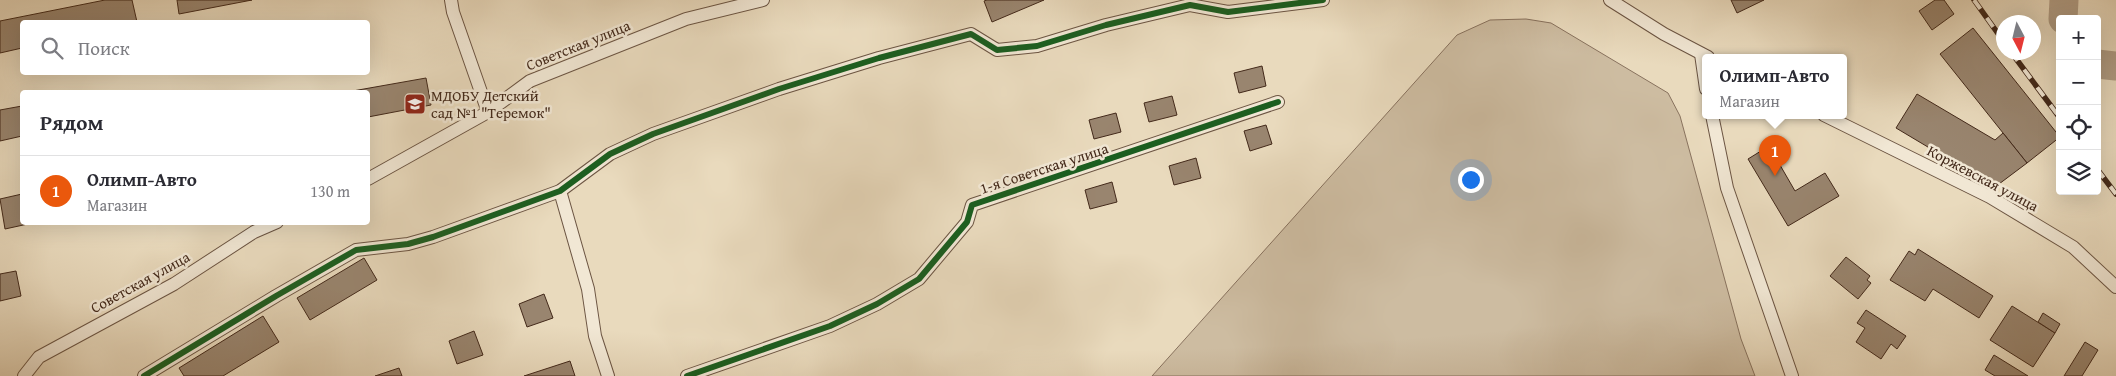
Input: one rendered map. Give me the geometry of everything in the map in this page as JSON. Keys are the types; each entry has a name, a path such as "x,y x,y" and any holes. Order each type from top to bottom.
{"street":[{"path":"451,0 453,12 488,112"},
{"name":"Советская улица","path":"370,179 488,112 530,81 686,19 763,0"},
{"path":"144,376 356,250 408,244 432,238 560,191 610,154 653,134 788,86 880,58 971,34 997,50 1037,46 1106,25 1190,5 1228,12 1322,0"},
{"path":"1610,0 1664,34 1702,55"},
{"name":"1-я Советская улица","path":"687,376 830,326 877,304 919,280 967,222 972,206 1278,102"},
{"path":"1713,119 1727,188 1792,376"},
{"name":"Коржевская улица","path":"1832,119 1990,197 2073,247 2116,287"},
{"path":"560,191 588,289 595,336 608,376"},
{"name":"Советская улица","path":"24,376 39,357 174,284 254,232 270,225"}],"shaded area":[{"path":"1526,19 1551,23 1668,93 1680,116 1741,339 1755,376 1152,376 1457,35 1490,20"}],"building":[{"path":"105,0 132,0 137,20 20,20 20,48 0,53 0,21"},
{"path":"177,0 252,0 179,14"},
{"path":"1044,0 992,22 984,1"},
{"path":"1731,0 1764,0 1737,13"},
{"path":"1935,0 1944,0 1954,14 1932,30 1919,11"},
{"path":"1973,28 1996,57 1996,60 1999,60 2056,132 2056,140 2027,163 1940,54"},
{"path":"1262,66 1266,86 1239,93 1234,73"},
{"path":"426,78 431,105 370,117 370,90 358,90"},
{"path":"1917,94 1995,140 2003,133 2027,163 1995,187 1896,128"},
{"path":"1172,96 1177,115 1149,122 1144,103"},
{"path":"20,106 20,136 0,141 0,110"},
{"path":"1116,113 1121,132 1094,139 1089,120"},
{"path":"1266,125 1272,144 1250,151 1244,131"},
{"path":"1769,146 1795,191 1825,173 1839,196 1788,226 1748,159"},
{"path":"1196,158 1201,178 1174,185 1169,166"},
{"path":"1112,182 1117,202 1090,209 1085,190"},
{"path":"20,194 20,225 23,225 5,229 0,199"},
{"path":"1918,249 1993,296 1979,318 1933,289 1925,301 1890,280 1909,251 1915,255"},
{"path":"1846,257 1870,276 1867,280 1871,283 1858,299 1830,276"},
{"path":"364,258 377,280 310,320 297,298"},
{"path":"16,271 21,296 0,301 0,274"},
{"path":"544,294 553,318 527,327 519,304"},
{"path":"2012,306 2055,333 2033,367 1990,340"},
{"path":"1866,310 1906,336 1897,349 1891,344 1881,359 1856,342 1865,328 1857,323"},
{"path":"2043,313 2060,324 2055,333 2038,322"},
{"path":"263,316 279,342 223,376 184,376 179,368"},
{"path":"474,331 483,355 457,364 449,341"},
{"path":"2085,342 2098,350 2082,376 2064,376"},
{"path":"1994,355 2028,376 1995,376 1985,370"},
{"path":"570,361 575,376 524,376"},
{"path":"399,368 402,376 375,376"}],"waterway":[{"path":"2063,15 2064,0"},
{"path":"2101,64 2116,66"}],"railway":[{"path":"1974,0 1996,31"},
{"path":"2017,60 2056,113"},
{"path":"2101,174 2116,194"}],"cycle path":[{"path":"144,376 356,250 408,244 433,237 560,191 610,154 653,134 779,89 879,58 971,34 997,50 1037,46 1106,25 1190,5 1228,12 1323,0"},
{"path":"687,376 830,326 877,304 919,279 967,222 972,205 1278,102"}],"place":[{"name":"МДОБУ Детский сад №1 \"Теремок\"","path":"415,104"},
{"name":"Олимп-Авто","path":"1775,176"}]}
